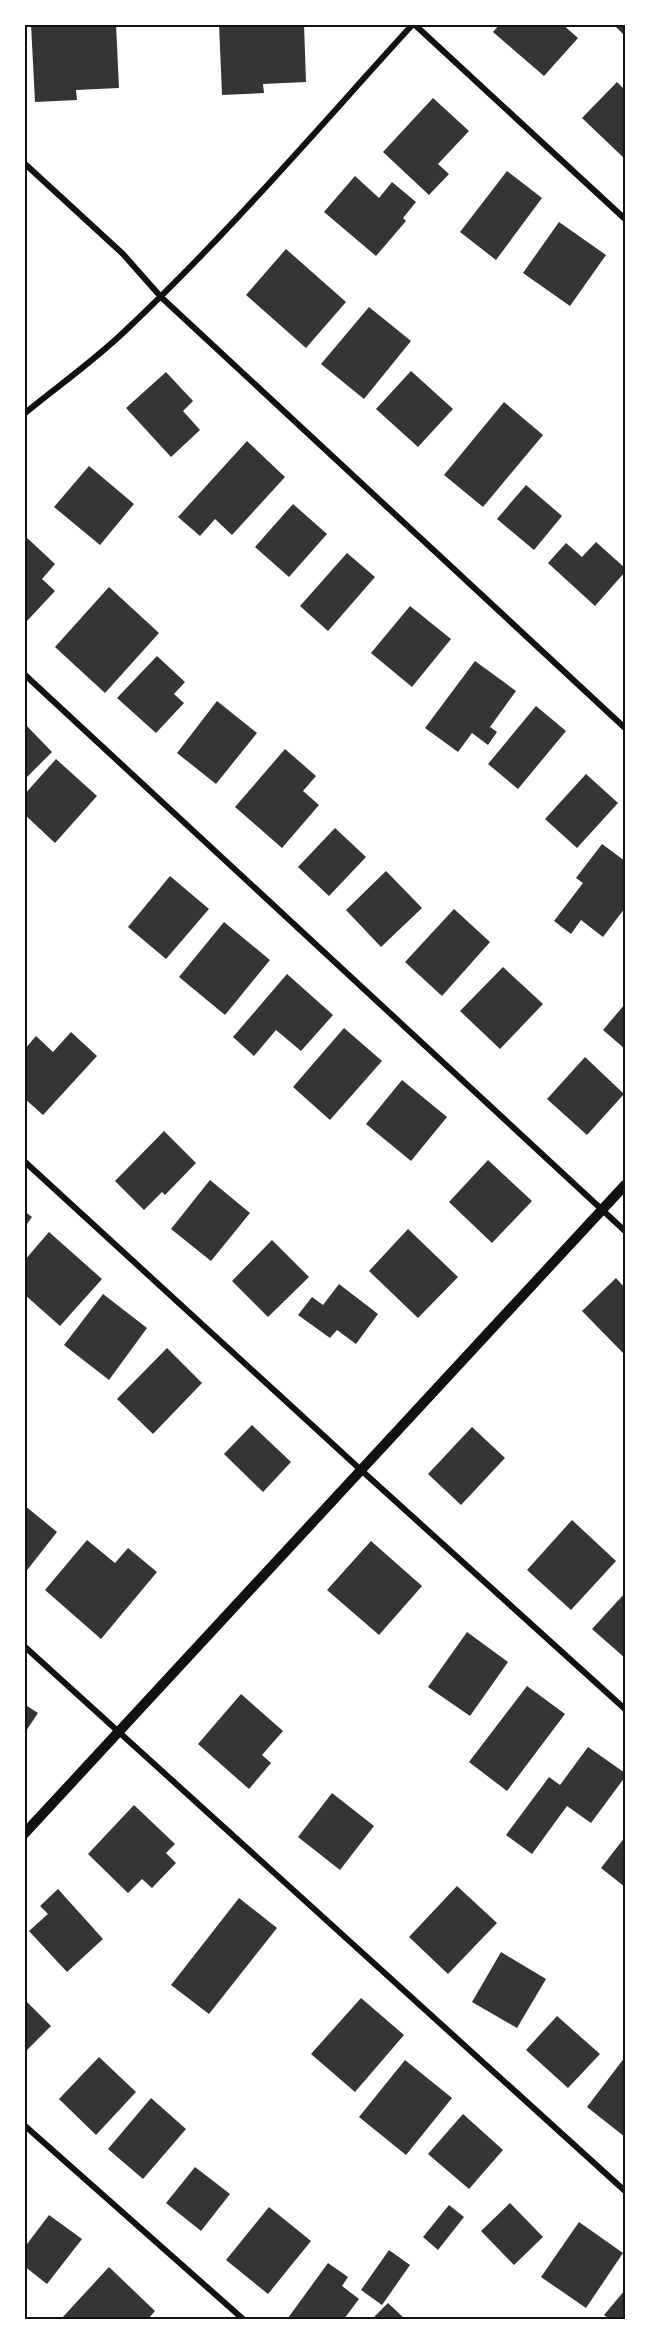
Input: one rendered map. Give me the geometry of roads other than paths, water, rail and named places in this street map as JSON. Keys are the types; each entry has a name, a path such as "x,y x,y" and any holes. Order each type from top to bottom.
{"street":[{"path":"24,414 124,333 161,297 414,24 625,219"},
{"path":"24,163 123,254 161,297 625,728"},
{"path":"24,674 625,1231"},
{"path":"24,1161 625,1709"},
{"path":"24,1834 625,1185"},
{"path":"24,1646 117,1733 625,2191"},
{"path":"24,2125 243,2319"}]}
